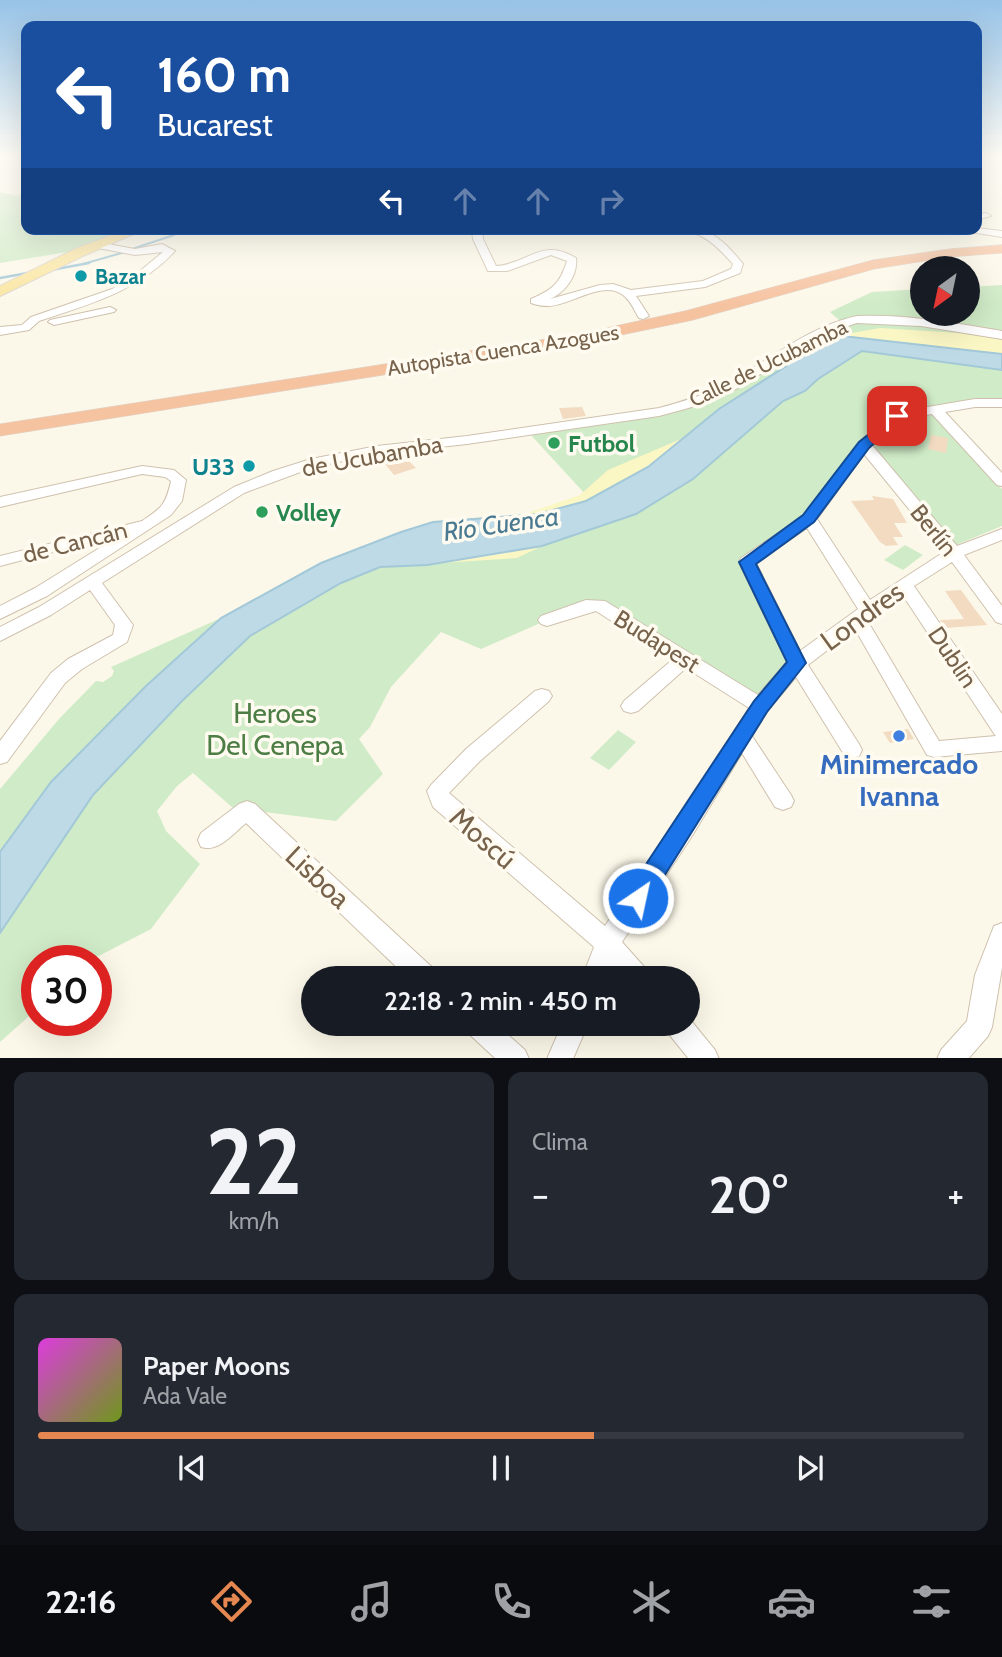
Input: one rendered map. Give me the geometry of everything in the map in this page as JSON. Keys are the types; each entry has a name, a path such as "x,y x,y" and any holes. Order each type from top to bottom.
{"highway":[{"name":"Autopista Cuenca Azogues","path":"0,418 643,316 894,251 1002,240"},
{"name":"Autopista Cuenca Azogues","path":"0,430 586,338 687,316 873,265 924,256 1002,248"}],"main road":[{"path":"0,292 123,235"}],"street":[{"path":"982,232 1002,234"},
{"path":"478,235 492,269 507,268 543,251 563,253 572,260 570,276 566,282 550,296 536,299 535,301 543,305 603,288 612,288 628,294 705,284 736,271 738,264 707,235"},
{"path":"25,328 27,323 35,319 116,291 133,282 170,251 162,247 128,251 97,245"},
{"path":"628,294 643,316"},
{"path":"0,331 110,310"},
{"name":"Calle de Ucubamba","path":"659,412 717,394 797,345 842,323 867,320 905,321 1002,335"},
{"path":"852,750 797,663 747,562 809,519 864,445 897,416 975,403 1002,403"},
{"path":"935,408 1002,482"},
{"name":"de Ucubamba","path":"0,635 93,582 239,490 311,463 377,450 478,439 659,412"},
{"name":"Berlín","path":"864,445 954,553 1002,618"},
{"path":"0,502 142,470 169,473 179,480 174,501 166,512 41,592 0,613"},
{"path":"809,519 934,749 1002,743"},
{"name":"de Cancán","path":"0,561 149,523"},
{"name":"Londres","path":"598,966 607,943 761,706 797,663 904,584 954,553 1002,534"},
{"path":"0,756 58,678 75,664 121,638 124,625 93,582"},
{"name":"Dublin","path":"904,584 1002,730"},
{"name":"Budapest","path":"547,620 586,606 599,605 761,706"},
{"path":"631,706 685,659"},
{"name":"Moscú","path":"542,696 473,755 438,791 438,795 441,801 607,943 627,966"},
{"path":"742,737 783,801"},
{"name":"Lisboa","path":"209,840 247,810 412,966"},
{"path":"951,1058 979,1027 987,975 1002,934"},
{"path":"490,1036 515,1058"},
{"path":"560,1058 570,1036"},
{"path":"687,1036 705,1058"}],"green space":[{"path":"0,206 21,206 21,235 118,235 80,250 0,263"},
{"path":"1002,285 1002,334 977,330 1002,335 1002,354 842,336 813,349 719,409 681,439 675,454 659,470 597,507 530,434 687,405 717,394 797,345 842,323 867,319 910,323 910,326 968,329 956,326 980,326 980,286"},
{"path":"910,290 910,319 870,317 840,321 830,312 872,292"},
{"name":"Heroes Del Cenepa","path":"862,351 1002,370 1002,402 897,416 804,517 742,560 791,660 757,701 599,605 547,620 481,649 441,632 391,687 370,727 359,739 383,774 336,821 233,808 193,773 177,786 157,811 166,831 200,864 151,929 112,949 112,945 21,945 21,1023 0,1042 0,933 93,795 181,702 250,636 341,583 380,567 395,567 693,479 783,401 805,391 818,379"},
{"path":"932,413 1002,489 1002,526 956,545 870,446 896,423"},
{"path":"905,545 923,555 903,570 884,560"},
{"path":"221,618 146,686 51,782 0,852 0,789 59,719 96,681 103,682 112,676 114,671 111,667"},
{"path":"618,730 636,742 609,770 590,758"}],"sand":[{"path":"880,328 959,333 1002,339 1002,354 841,335"},
{"path":"681,439 675,454 562,518 401,532 433,522 522,515 580,495 608,470"},
{"path":"542,546 517,558 380,567"}],"water":[{"name":"Río Cuenca","path":"842,336 1002,354 1002,370 862,351 818,379 805,391 783,401 693,479 636,514 542,546 427,565 380,567 341,583 250,636 181,702 93,795 0,933 0,852 51,782 146,686 221,618 321,563 401,532 433,522 538,514 586,501 648,467 719,409 813,349"}],"building":[{"path":"582,407 586,416 563,419 559,408"},
{"path":"931,435 948,438 946,453 928,449"},
{"path":"406,458 416,468 394,475 385,464"},
{"path":"872,496 893,499 907,523 894,523 903,537 893,537 898,545 886,546 880,542 851,501 874,500"},
{"path":"961,590 987,625 946,628 940,620 964,619 945,591"},
{"name":"Minimercado Ivanna","path":"908,729 914,739 890,743 883,732"}],"waterway":[{"path":"132,249 174,235"},
{"path":"83,264 125,252"},
{"path":"51,270 89,263"},
{"path":"0,278 33,272"}],"place":[{"name":"Bazar","path":"81,276"},
{"name":"Futbol","path":"554,443"},
{"name":"U33","path":"249,466"},
{"name":"Volley","path":"262,512"},
{"name":"Minimercado Ivanna","path":"899,736"}],"route":[{"path":"638,898 761,706 797,663 747,562 809,519 864,445 897,416"}]}
